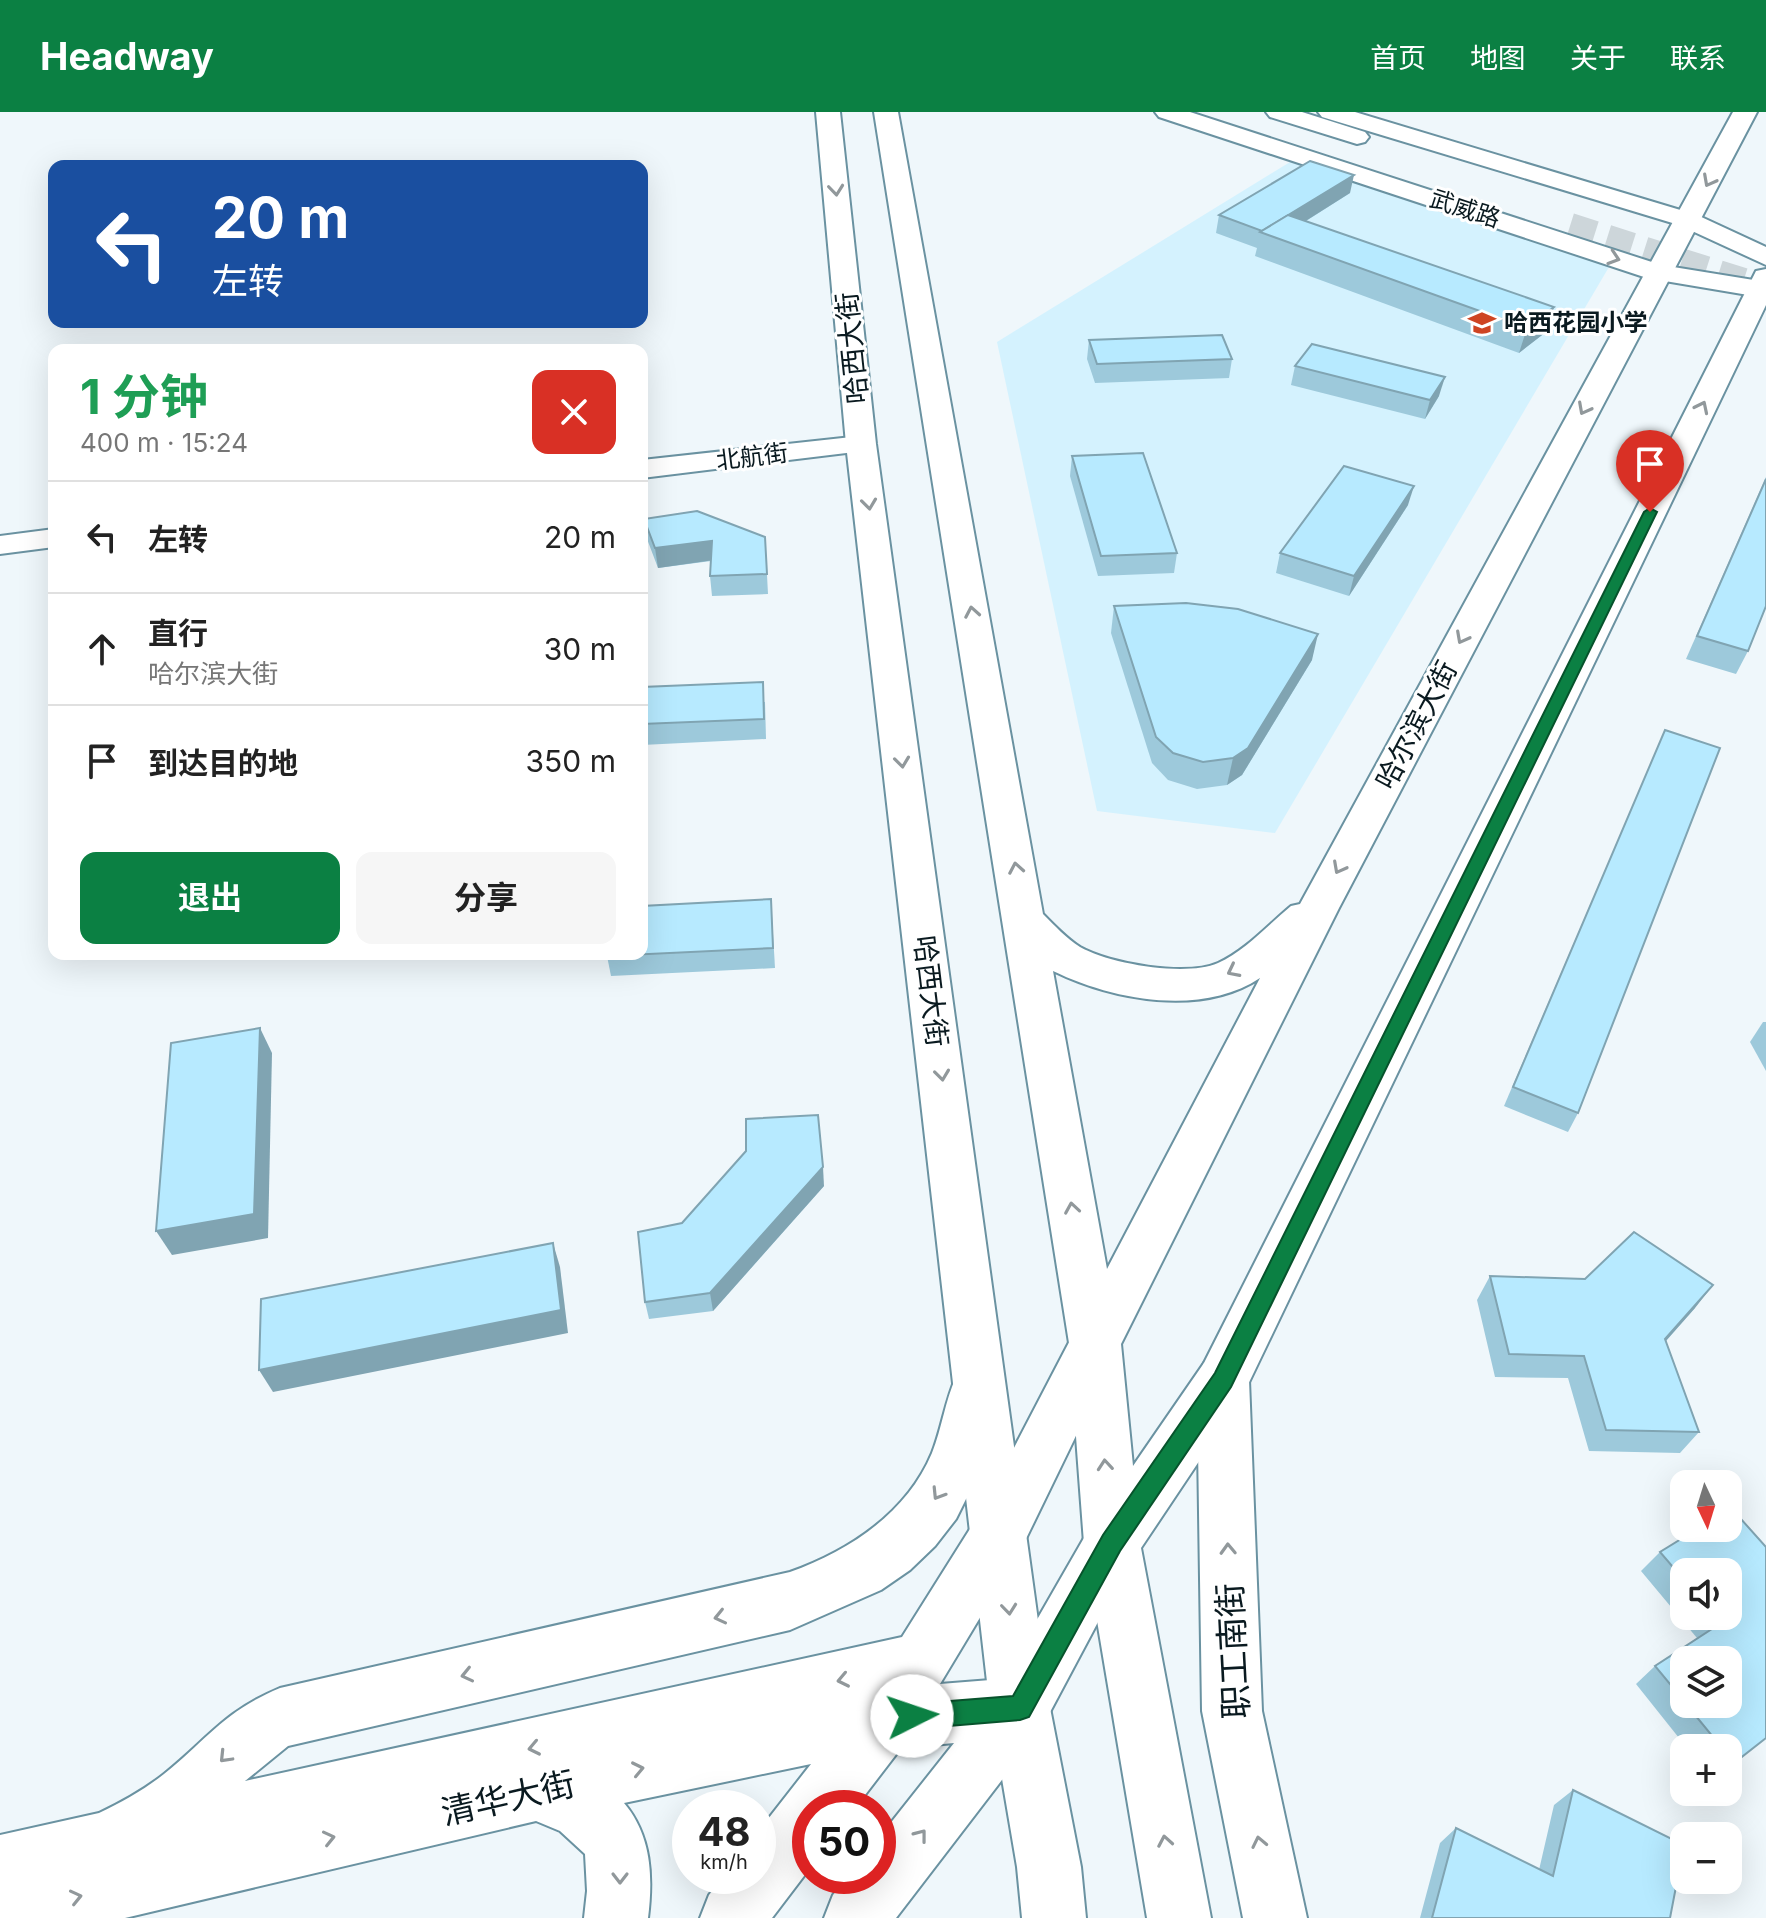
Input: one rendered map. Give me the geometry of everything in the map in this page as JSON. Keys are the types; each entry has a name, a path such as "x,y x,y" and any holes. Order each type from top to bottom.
{"main road":[{"name":"哈西大街","path":"828,112 861,444 1000,1532 1042,1901"},
{"path":"886,112 1095,1343 1112,1543 1179,1918"},
{"name":"武威路","path":"1167,112 1587,219 1688,220 1765,278"},
{"name":"武威路","path":"1215,112 1587,219"},
{"name":"武威路","path":"1278,112 1587,219"},
{"name":"武威路","path":"1330,112 1587,219 1657,272 1765,278"},
{"name":"哈尔滨大街","path":"830,1790 885,1719 1000,1532 1318,908 1745,112"},
{"path":"856,1918 1020,1708 1112,1543 1223,1380 1765,278"},
{"path":"1026,923 1068,960 1107,975 1144,983 1197,982 1233,975 1318,908"},
{"path":"109,1842 173,1805 237,1744 257,1729 280,1718 790,1601 858,1575 901,1544 949,1477 970,1423 979,1368"},
{"name":"职工南街","path":"1223,1380 1232,1711 1275,1918"},
{"name":"清华大街","path":"0,1867 919,1663"},
{"name":"清华大街","path":"0,1915 536,1790 885,1719 1020,1708"},
{"path":"536,1790 573,1802 594,1816 610,1837 619,1857 621,1884 616,1918"},
{"path":"732,1918 792,1840"}],"street":[{"name":"北航街","path":"648,468 861,444"},
{"path":"0,545 48,539"}],"shaded area":[{"path":"1295,159 1609,267 1275,833 1097,811 997,342"}],"building":[{"path":"1310,161 1354,175 1262,231 1219,215"},
{"path":"1288,215 1554,307 1527,328 1260,232"},
{"path":"1222,335 1232,359 1097,364 1089,340"},
{"path":"1312,344 1445,377 1430,400 1295,366"},
{"path":"1143,453 1177,553 1101,556 1072,456"},
{"path":"1344,466 1414,486 1354,576 1280,553"},
{"path":"1766,479 1766,606 1748,651 1697,636"},
{"path":"697,511 765,537 767,574 710,576 712,541 655,548 648,530 648,518"},
{"path":"1186,603 1238,609 1318,634 1248,748 1233,758 1203,762 1173,753 1156,737 1114,606"},
{"path":"763,682 764,719 648,724 648,687"},
{"path":"1665,730 1720,748 1578,1113 1513,1087"},
{"path":"771,899 773,948 648,954 648,906"},
{"path":"260,1028 254,1214 156,1231 171,1043"},
{"path":"818,1115 823,1167 710,1293 645,1302 638,1232 682,1223 746,1151 746,1119"},
{"path":"1634,1232 1713,1285 1665,1339 1699,1432 1606,1430 1584,1356 1509,1354 1490,1276 1585,1279"},
{"path":"553,1243 561,1310 259,1370 261,1299"},
{"path":"1742,1520 1766,1547 1766,1738 1742,1757 1742,1734 1711,1734 1697,1718 1742,1718 1742,1646 1686,1646 1710,1630 1742,1630 1742,1558 1670,1558 1670,1564 1660,1552 1676,1542 1742,1542"},
{"path":"1670,1656 1670,1684 1655,1666"},
{"path":"1573,1790 1670,1838 1670,1894 1675,1894 1670,1918 1432,1918 1456,1828 1553,1876"}],"tunnel":[{"path":"1570,226 1766,288"}],"place":[{"name":"哈西花园小学","path":"1482,323"}],"route":[{"path":"912,1716 1020,1708 1112,1543 1223,1380 1650,512"}]}
